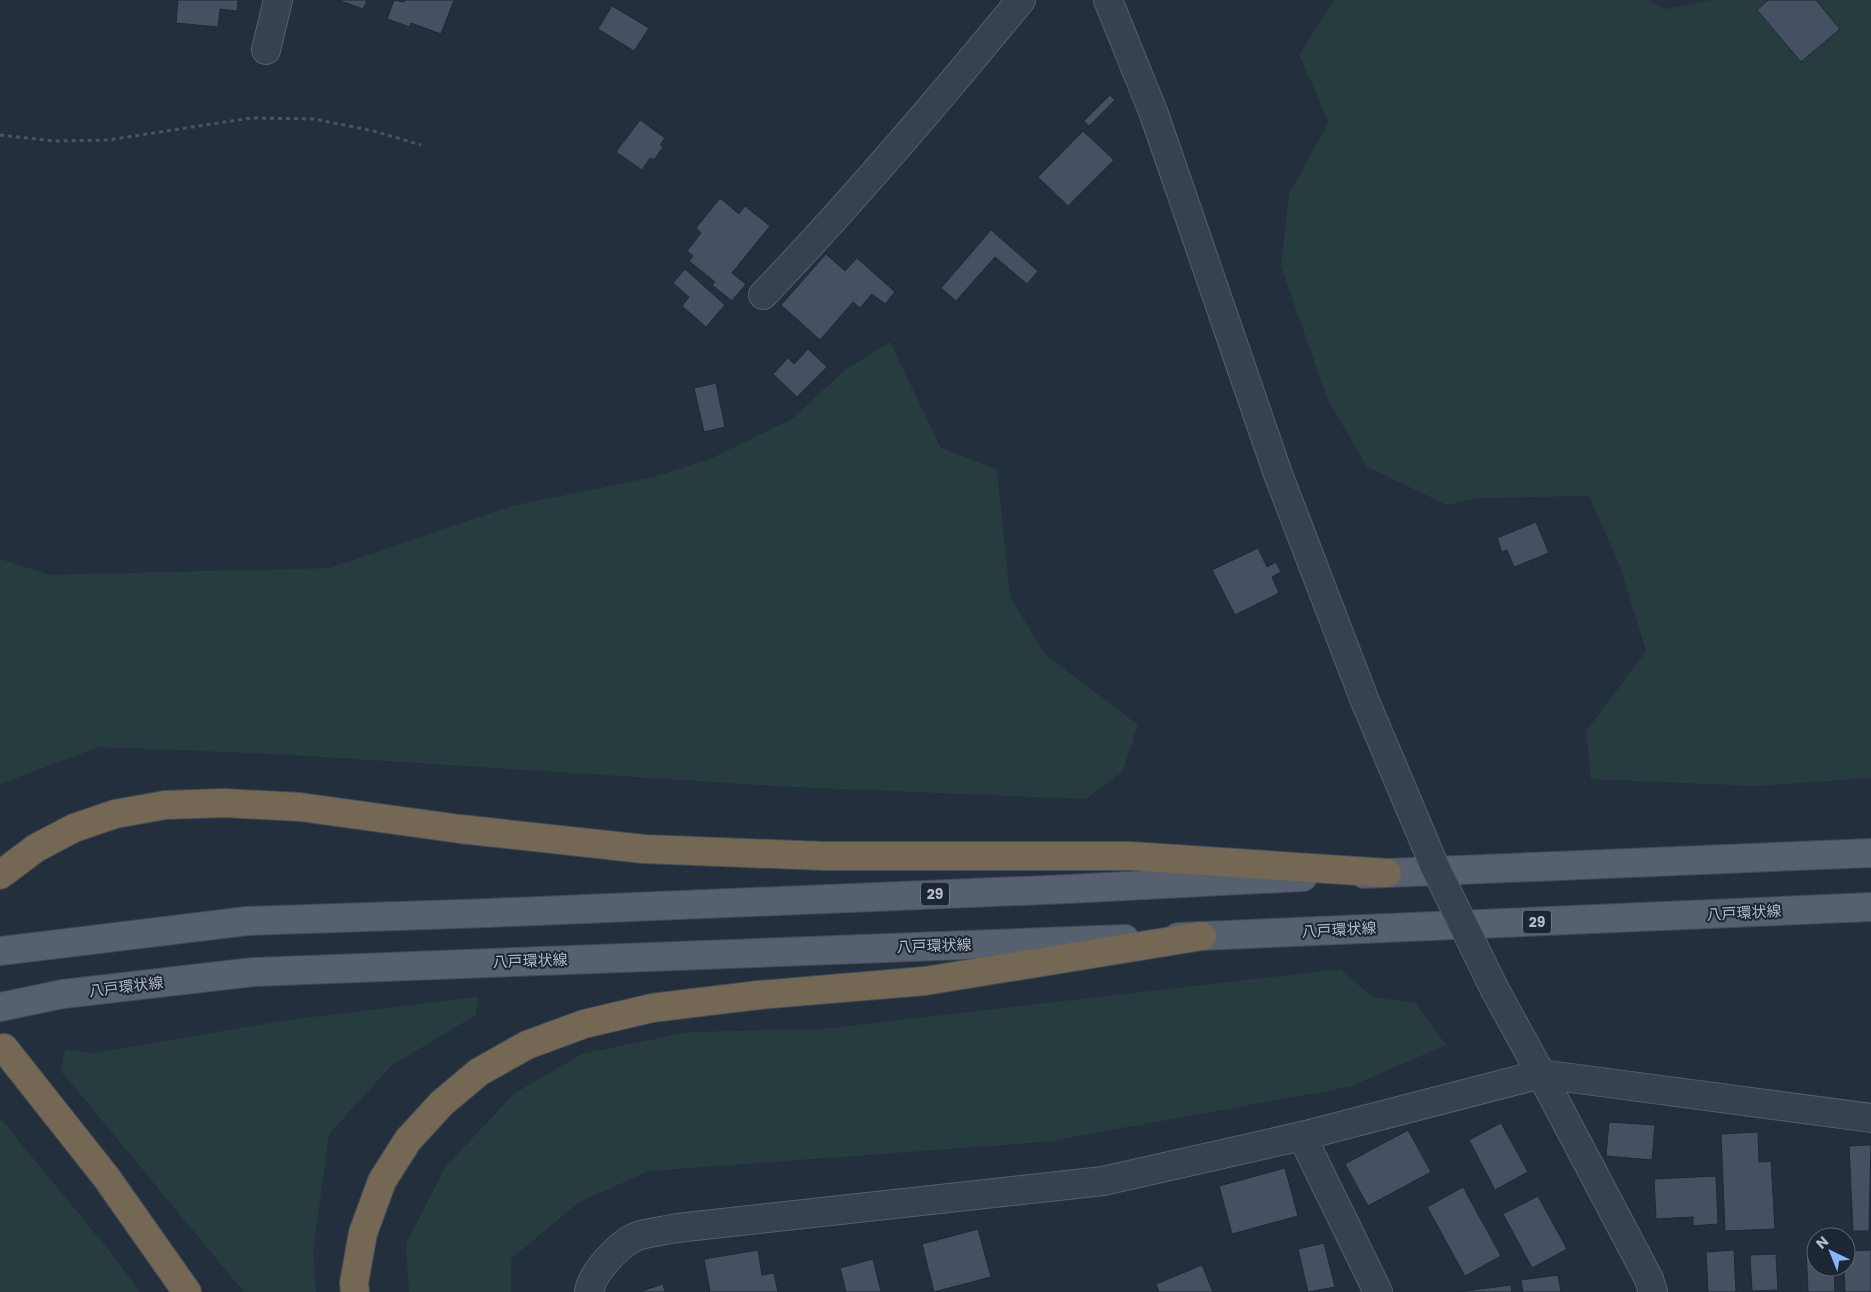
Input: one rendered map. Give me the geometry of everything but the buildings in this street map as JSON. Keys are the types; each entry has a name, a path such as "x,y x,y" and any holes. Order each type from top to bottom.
{"highway":[{"path":"0,875 36,848 74,828 116,814 165,806 243,804 300,807 460,829 644,849 824,856 1130,856 1387,873"},
{"path":"355,1292 354,1283 363,1234 382,1181 408,1140 442,1103 479,1072 527,1045 584,1024 652,1008 759,995 925,980 1202,936"},
{"path":"4,1048 106,1177 187,1292"}],"main road":[{"name":"29","path":"0,951 247,921 1038,890 1871,853"},
{"name":"八戸環状線","path":"0,1007 63,994 253,972 1202,936 1871,907"}],"street":[{"path":"266,50 278,0"},
{"path":"763,295 814,242 935,105 1021,0"},
{"path":"1108,0 1154,114 1278,474 1365,701 1435,867 1495,990 1648,1278 1653,1292"},
{"path":"588,1292 589,1284 607,1258 635,1237 677,1228 1103,1181 1302,1136 1541,1074 1871,1118"},
{"path":"1302,1136 1378,1292"}],"path":[{"path":"0,135 54,141 108,140 251,118 314,119 374,131 421,145"}],"green space":[{"path":"1334,0 1648,0 1665,9 1711,0 1871,0 1871,778 1756,786 1591,779 1586,731 1646,651 1620,566 1589,496 1479,498 1447,505 1367,467 1327,398 1281,266 1289,194 1329,122 1299,55"},
{"path":"890,342 941,448 997,469 1010,597 1045,654 1138,725 1122,772 1086,799 793,787 277,754 99,747 0,784 0,559 50,575 329,568 512,506 654,477 710,459 792,419 846,369"},
{"path":"1341,969 1372,997 1415,1003 1446,1045 1349,1087 1045,1142 649,1171 578,1203 511,1259 511,1292 409,1292 406,1244 446,1166 515,1093 582,1054 688,1032 822,1029"},
{"path":"478,997 476,1015 391,1066 329,1134 313,1252 316,1292 244,1292 61,1071 65,1050 95,1053 287,1020"},
{"path":"0,1118 115,1258 140,1292 0,1292"}]}
